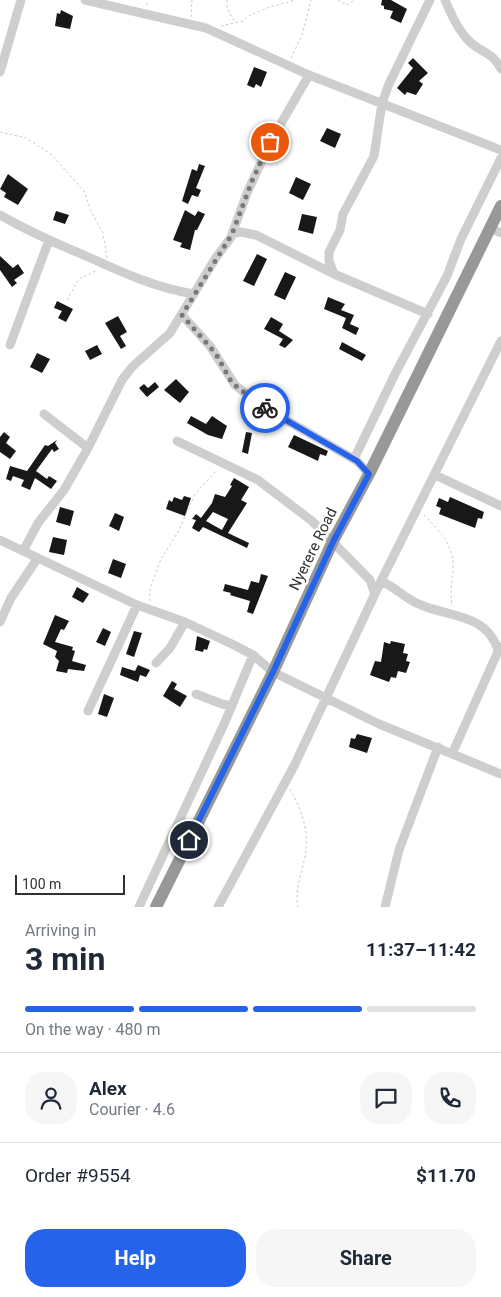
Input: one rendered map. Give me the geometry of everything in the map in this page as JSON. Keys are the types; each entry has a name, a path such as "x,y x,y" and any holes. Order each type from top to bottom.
{"highway":[{"name":"Nyerere Road","path":"156,907 273,672 333,542 496,230 501,206"}],"street":[{"path":"0,72 21,0"},
{"path":"85,0 210,29 310,75 501,150"},
{"path":"334,274 329,260 329,252 340,230 344,212 374,156 382,103 395,70 430,0"},
{"path":"445,0 454,21 469,42 494,56 501,70"},
{"path":"23,551 38,523 64,490 126,374 166,338 232,234 249,187 272,138 310,75"},
{"path":"354,459 395,374 428,314 501,158"},
{"path":"0,215 49,240 110,267 167,289 194,294"},
{"path":"232,234 241,232 256,235 334,274 428,314"},
{"path":"10,345 49,240"},
{"path":"182,315 216,354 232,383 262,406 354,459 369,474"},
{"path":"218,907 327,698 381,581 501,341"},
{"path":"44,414 88,448"},
{"path":"177,441 258,480 312,522 333,542 370,580 375,594"},
{"path":"434,476 501,506"},
{"path":"0,540 138,605 185,622 253,654 273,672 379,724 501,774"},
{"path":"0,622 11,598 37,559"},
{"path":"381,581 394,587 419,605 453,614 485,628 491,633 500,647 452,754"},
{"path":"88,710 138,605"},
{"path":"156,663 170,648 185,622"},
{"path":"139,907 232,706 253,654"},
{"path":"196,694 232,706"},
{"path":"385,907 399,850 438,747"}],"path":[{"path":"192,0 191,15 194,25"},
{"path":"227,0 227,8 234,22"},
{"path":"210,29 243,21 250,15 294,0"},
{"path":"288,65 302,35 311,0"},
{"path":"338,0 347,5 354,0"},
{"path":"0,132 26,138 51,154 84,191 103,233 110,267 100,269 78,279 67,300"},
{"path":"152,611 149,597 150,588 161,559 178,532 195,494 223,463"},
{"path":"418,509 444,535 448,543 453,568 450,592 453,614"},
{"path":"285,780 300,806 307,835 306,852 296,896 298,907"}],"building":[{"path":"382,0 391,0 407,9 401,23 390,18 393,11 384,9 384,6 381,5"},
{"path":"61,10 73,16 70,29 55,26 57,13 60,14"},
{"path":"413,58 428,73 419,81 423,84 416,95 407,92 405,95 397,88 413,68 408,63"},
{"path":"254,67 267,72 261,87 256,84 254,88 247,85"},
{"path":"327,128 341,134 335,148 320,141"},
{"path":"199,164 205,166 196,188 201,190 198,197 192,195 188,204 182,201 192,169 197,171"},
{"path":"8,174 28,189 18,205 4,197 6,193 0,189"},
{"path":"296,177 311,184 303,200 289,193"},
{"path":"185,210 195,216 198,211 205,214 197,230 195,230 190,250 180,247 182,243 173,240"},
{"path":"56,211 69,215 65,224 53,220"},
{"path":"302,214 317,217 313,234 298,230"},
{"path":"257,254 267,259 254,286 243,281"},
{"path":"0,256 13,268 18,264 24,273 14,280 17,283 12,287 0,270"},
{"path":"285,272 296,277 285,300 274,295"},
{"path":"328,297 345,304 341,310 354,315 350,324 359,328 356,335 342,328 346,318 324,309"},
{"path":"57,301 73,309 66,322 58,318 62,311 54,308"},
{"path":"118,316 127,332 120,336 126,346 121,349 105,323"},
{"path":"271,317 283,324 279,331 293,340 285,348 279,345 283,339 264,329"},
{"path":"342,342 366,355 362,361 339,349"},
{"path":"97,345 102,354 90,360 85,351"},
{"path":"37,353 50,359 42,373 30,367"},
{"path":"176,379 189,392 180,403 164,390"},
{"path":"155,382 159,387 147,397 139,388 144,384 148,388"},
{"path":"191,416 206,424 212,416 227,426 222,439 208,435 187,423"},
{"path":"4,432 10,437 6,443 16,451 10,459 0,452 0,437"},
{"path":"246,432 252,433 248,454 242,452"},
{"path":"294,435 328,451 326,456 320,454 318,461 288,447"},
{"path":"57,440 55,443 59,449 54,452 52,449 36,471 47,479 49,476 57,481 51,489 35,478 30,490 21,486 24,480 13,476 11,481 6,479 10,466 27,471 45,445 48,446"},
{"path":"234,478 249,487 241,500 247,503 228,533 249,543 247,548 203,527 199,532 192,528 196,520 192,519 196,514 201,518 212,503 215,494 225,497 232,486 230,485","holes":["213,512 228,519 222,530 206,521"]},
{"path":"184,496 191,498 185,516 166,509 169,500 172,502 174,497 182,500"},
{"path":"450,497 484,512 482,519 478,518 475,528 439,514 441,508 436,506 439,498 448,502"},
{"path":"60,507 74,511 70,526 56,522"},
{"path":"115,513 124,517 119,531 109,526"},
{"path":"53,537 67,540 64,555 49,552"},
{"path":"113,559 126,564 121,578 108,573"},
{"path":"261,574 268,576 253,614 247,612 250,601 223,591 225,584 248,590 251,581 259,583"},
{"path":"77,587 89,594 83,603 72,597"},
{"path":"55,615 69,621 64,630 61,629 55,642 73,647 72,650 75,651 72,661 86,665 84,671 68,669 67,673 56,671 59,661 55,657 57,651 43,644"},
{"path":"103,628 111,632 105,646 96,642"},
{"path":"134,631 142,633 134,657 126,654"},
{"path":"197,636 210,641 207,650 204,649 203,652 195,650"},
{"path":"391,641 405,644 403,653 408,654 406,661 410,662 406,673 398,671 396,678 391,677 389,682 370,675 375,661 381,662 384,642 390,644"},
{"path":"138,665 150,670 146,677 140,675 138,682 120,675 122,667 135,671"},
{"path":"172,681 177,684 174,689 187,696 180,707 163,696"},
{"path":"104,694 114,698 107,717 98,714"},
{"path":"357,734 372,738 367,753 349,747 351,738 355,739"}],"way so far":[{"path":"265,408 232,383 216,354 182,315 232,234 247,193 270,142"}],"route":[{"path":"189,840 273,672 333,542 369,474 357,461 265,408"}]}
